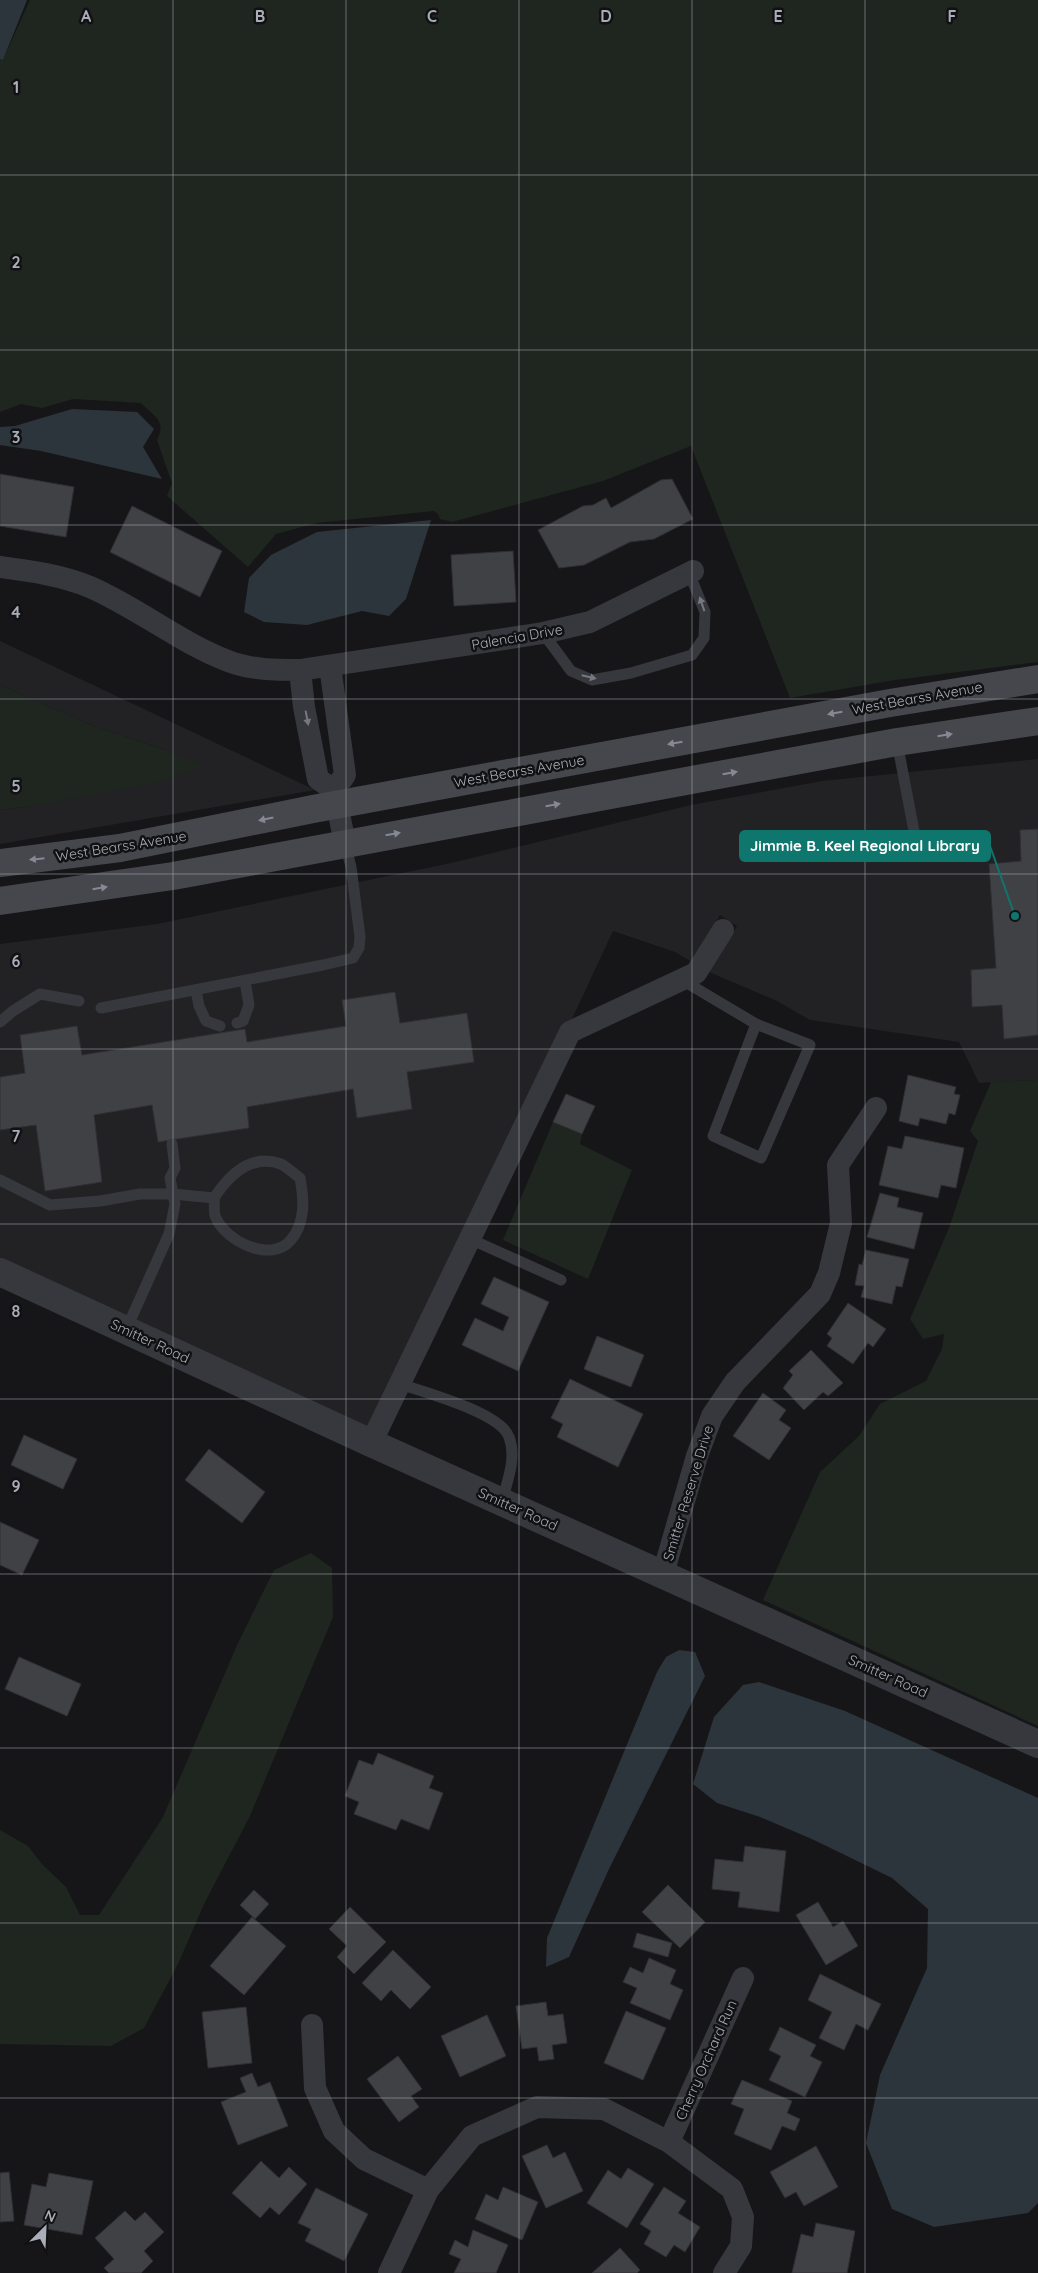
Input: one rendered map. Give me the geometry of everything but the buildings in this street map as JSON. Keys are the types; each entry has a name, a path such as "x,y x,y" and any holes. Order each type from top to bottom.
{"main road":[{"name":"West Bearss Avenue","path":"0,863 120,848 335,798 1038,679"},
{"path":"897,742 921,712 1038,694"},
{"path":"0,901 173,876 897,742 1038,721"}],"street":[{"name":"Palencia Drive","path":"0,567 58,577 92,588 194,645 229,662 265,670 300,670 543,633 590,622 691,572"},
{"path":"330,666 345,775 335,798"},
{"path":"300,670 304,707 318,780 335,798 345,843"},
{"path":"372,1443 570,1032 696,973 723,930"},
{"name":"Smitter Reserve Drive","path":"663,1574 697,1456 712,1416 735,1382 820,1294 829,1273 842,1223 838,1165 876,1108"},
{"name":"Smitter Road","path":"0,1272 372,1443 1038,1744"},
{"name":"Cherry Orchard Run","path":"669,2142 743,1978"},
{"path":"312,2025 315,2088 334,2131 364,2159 428,2190"},
{"path":"389,2273 428,2190 472,2136 536,2107 604,2109 669,2142 732,2190 743,2216 741,2246 724,2273"}],"lane":[{"path":"543,633 571,672 592,680 631,673 692,655 704,638 705,612 691,572"},
{"path":"897,742 914,831"},
{"path":"101,1008 353,958 359,948 360,937 351,867 345,843"},
{"path":"682,980 756,1024 810,1045 761,1158 714,1136 756,1024"},
{"path":"237,1023 243,1021 249,1005 244,981"},
{"path":"196,990 199,1006 206,1021 220,1026"},
{"path":"0,1022 13,1010 40,994 79,1001"},
{"path":"126,1330 169,1234 175,1204 170,1178 175,1168 172,1144"},
{"path":"261,1161 282,1164 300,1178 304,1200 300,1224 289,1242 272,1250 251,1248 230,1238 215,1217 214,1198 224,1182 239,1168 261,1161"},
{"path":"0,1180 50,1205 100,1201 140,1194 173,1194 214,1198"},
{"path":"470,1239 561,1280"},
{"path":"400,1384 488,1416 503,1427 509,1436 512,1460 502,1502"}],"shaded area":[{"path":"0,0 27,0 3,60 0,59"},
{"path":"30,0 1038,0 1038,662 895,680 790,698 691,446 603,481 452,522 440,519 434,511 317,523 276,534 248,567 167,496 172,483 157,440 161,428 160,423 141,403 73,399 42,408 21,404 0,412 0,59 3,60"},
{"path":"72,409 137,412 154,429 143,447 162,479 41,451 0,445 0,427 15,426"},
{"path":"431,520 406,599 389,616 362,611 307,625 264,622 244,612 249,578 271,555 317,532"},
{"path":"0,641 315,790 0,844 0,810 33,806 165,750 94,726 0,685"},
{"path":"0,685 94,726 165,750 202,766 163,781 33,806 0,810"},
{"path":"1038,759 1038,1080 979,1083 959,1042 810,1020 777,1001 709,972 737,926 720,915 692,962 675,952 613,931 571,1021 367,1429 0,1260 0,944 157,924 451,863 691,805 822,781"},
{"path":"1038,1080 1038,1726 763,1600 820,1472 859,1436 880,1404 926,1381 942,1349 944,1334 923,1339 910,1319 949,1228 978,1141 970,1131 991,1082"},
{"path":"553,1122 582,1134 580,1144 632,1170 588,1279 503,1240"},
{"path":"311,1553 332,1568 333,1617 250,1816 205,1902 178,1964 144,2028 111,2046 0,2044 0,1830 28,1846 42,1864 66,1887 80,1915 99,1915 163,1817 238,1643 274,1570"},
{"path":"679,1650 695,1652 705,1676 609,1869 569,1957 546,1967 547,1938 657,1672 666,1657"},
{"path":"759,1682 845,1711 1038,1798 1038,2203 1028,2213 934,2227 892,2209 866,2143 880,2075 927,1968 928,1909 892,1878 814,1840 760,1817 717,1803 693,1784 714,1717 743,1685"}],"place":[{"name":"Jimmie B. Keel Regional Library","path":"1015,916"}]}
